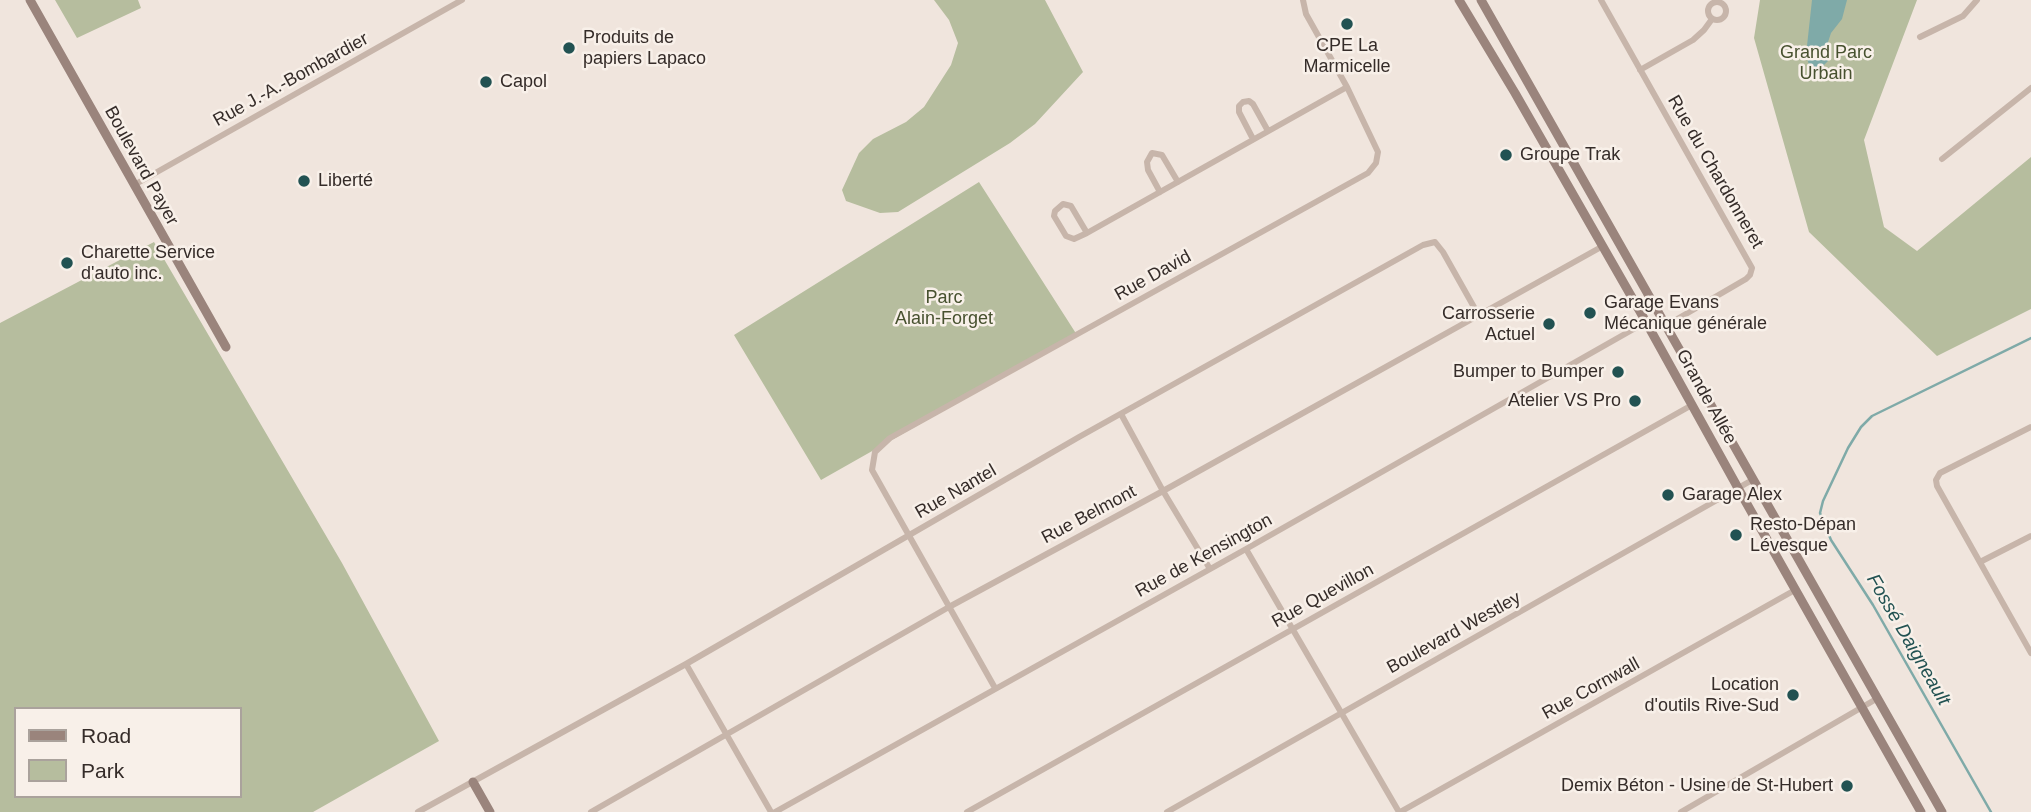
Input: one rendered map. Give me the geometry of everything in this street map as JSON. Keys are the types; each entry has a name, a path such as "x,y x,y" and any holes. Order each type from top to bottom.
{"main road":[{"name":"Boulevard Payer","path":"30,0 226,347"},
{"name":"Grande Allée","path":"1459,0 1603,246 1922,812"},
{"name":"Grande Allée","path":"1481,0 1942,812"},
{"path":"473,782 490,812"}],"street":[{"name":"Rue J.-A.-Bombardier","path":"134,185 462,0"},
{"name":"Rue David","path":"909,536 872,470 875,452 890,438 1368,173 1376,163 1378,152 1347,87 1312,26 1303,0"},
{"path":"1305,8 1309,0"},
{"name":"Rue du Chardonneret","path":"1601,0 1752,268 1746,279 1667,325"},
{"path":"1920,37 1964,16 1977,0"},
{"path":"1640,70 1693,40 1712,19"},
{"path":"1087,233 1071,206 1063,204 1055,211 1054,216 1066,236 1071,239 1087,233 1347,87"},
{"path":"1942,159 2031,88"},
{"path":"1254,139 1239,113 1242,102 1249,101 1254,104 1268,131"},
{"path":"1160,192 1148,170 1147,162 1153,153 1162,155 1178,182"},
{"name":"Rue Nantel","path":"418,812 686,664 1121,414 1423,245 1435,243 1443,252 1479,316"},
{"name":"Rue Belmont","path":"591,812 949,607 1603,246"},
{"name":"Rue de Kensington","path":"773,812 1246,549 1646,322"},
{"name":"Rue Quevillon","path":"967,812 1692,405"},
{"path":"1121,414 1210,569"},
{"path":"2031,427 1940,473 1936,481 2031,653"},
{"name":"Boulevard Westley","path":"1167,812 1754,479"},
{"path":"909,536 995,688"},
{"path":"1980,562 2031,536"},
{"path":"1246,549 1399,812"},
{"name":"Rue Cornwall","path":"1399,812 1795,590"},
{"path":"686,664 773,812"},
{"path":"1681,812 1878,698"}],"green space":[{"path":"55,0 138,0 141,8 77,38"},
{"path":"934,0 1045,0 1083,72 1035,124 1010,143 898,212 880,213 846,201 842,190 859,153 873,139 906,122 924,107 951,65 958,43 949,20"},
{"name":"Grand Parc Urbain","path":"1760,0 1917,0 1864,140 1884,227 1917,251 2031,157 2031,309 1937,356 1809,232 1754,38"},
{"name":"Parc Alain-Forget","path":"979,182 1077,335 821,480 734,335"},
{"path":"154,242 342,563 439,741 313,812 0,812 0,323"}],"water":[{"path":"1812,0 1847,0 1842,19 1831,33 1828,42 1828,61 1820,69 1809,65 1806,55"}],"waterway":[{"name":"Fossé Daigneault","path":"1991,812 1873,605 1831,540 1820,513 1848,448 1861,427 1872,416 2031,338"}],"place":[{"name":"CPE La Marmicelle","path":"1347,24"},
{"name":"Produits de papiers Lapaco","path":"569,48"},
{"name":"Capol","path":"486,82"},
{"name":"Groupe Trak","path":"1506,155"},
{"name":"Liberté","path":"304,181"},
{"name":"Charette Service d'auto inc.","path":"67,263"},
{"name":"Garage Evans Mécanique générale","path":"1590,313"},
{"name":"Carrosserie Actuel","path":"1549,324"},
{"name":"Bumper to Bumper","path":"1618,372"},
{"name":"Atelier VS Pro","path":"1635,401"},
{"name":"Garage Alex","path":"1668,495"},
{"name":"Resto-Dépan Lévesque","path":"1736,535"},
{"name":"Location d'outils Rive-Sud","path":"1793,695"},
{"name":"Demix Béton - Usine de St-Hubert","path":"1847,786"}]}
